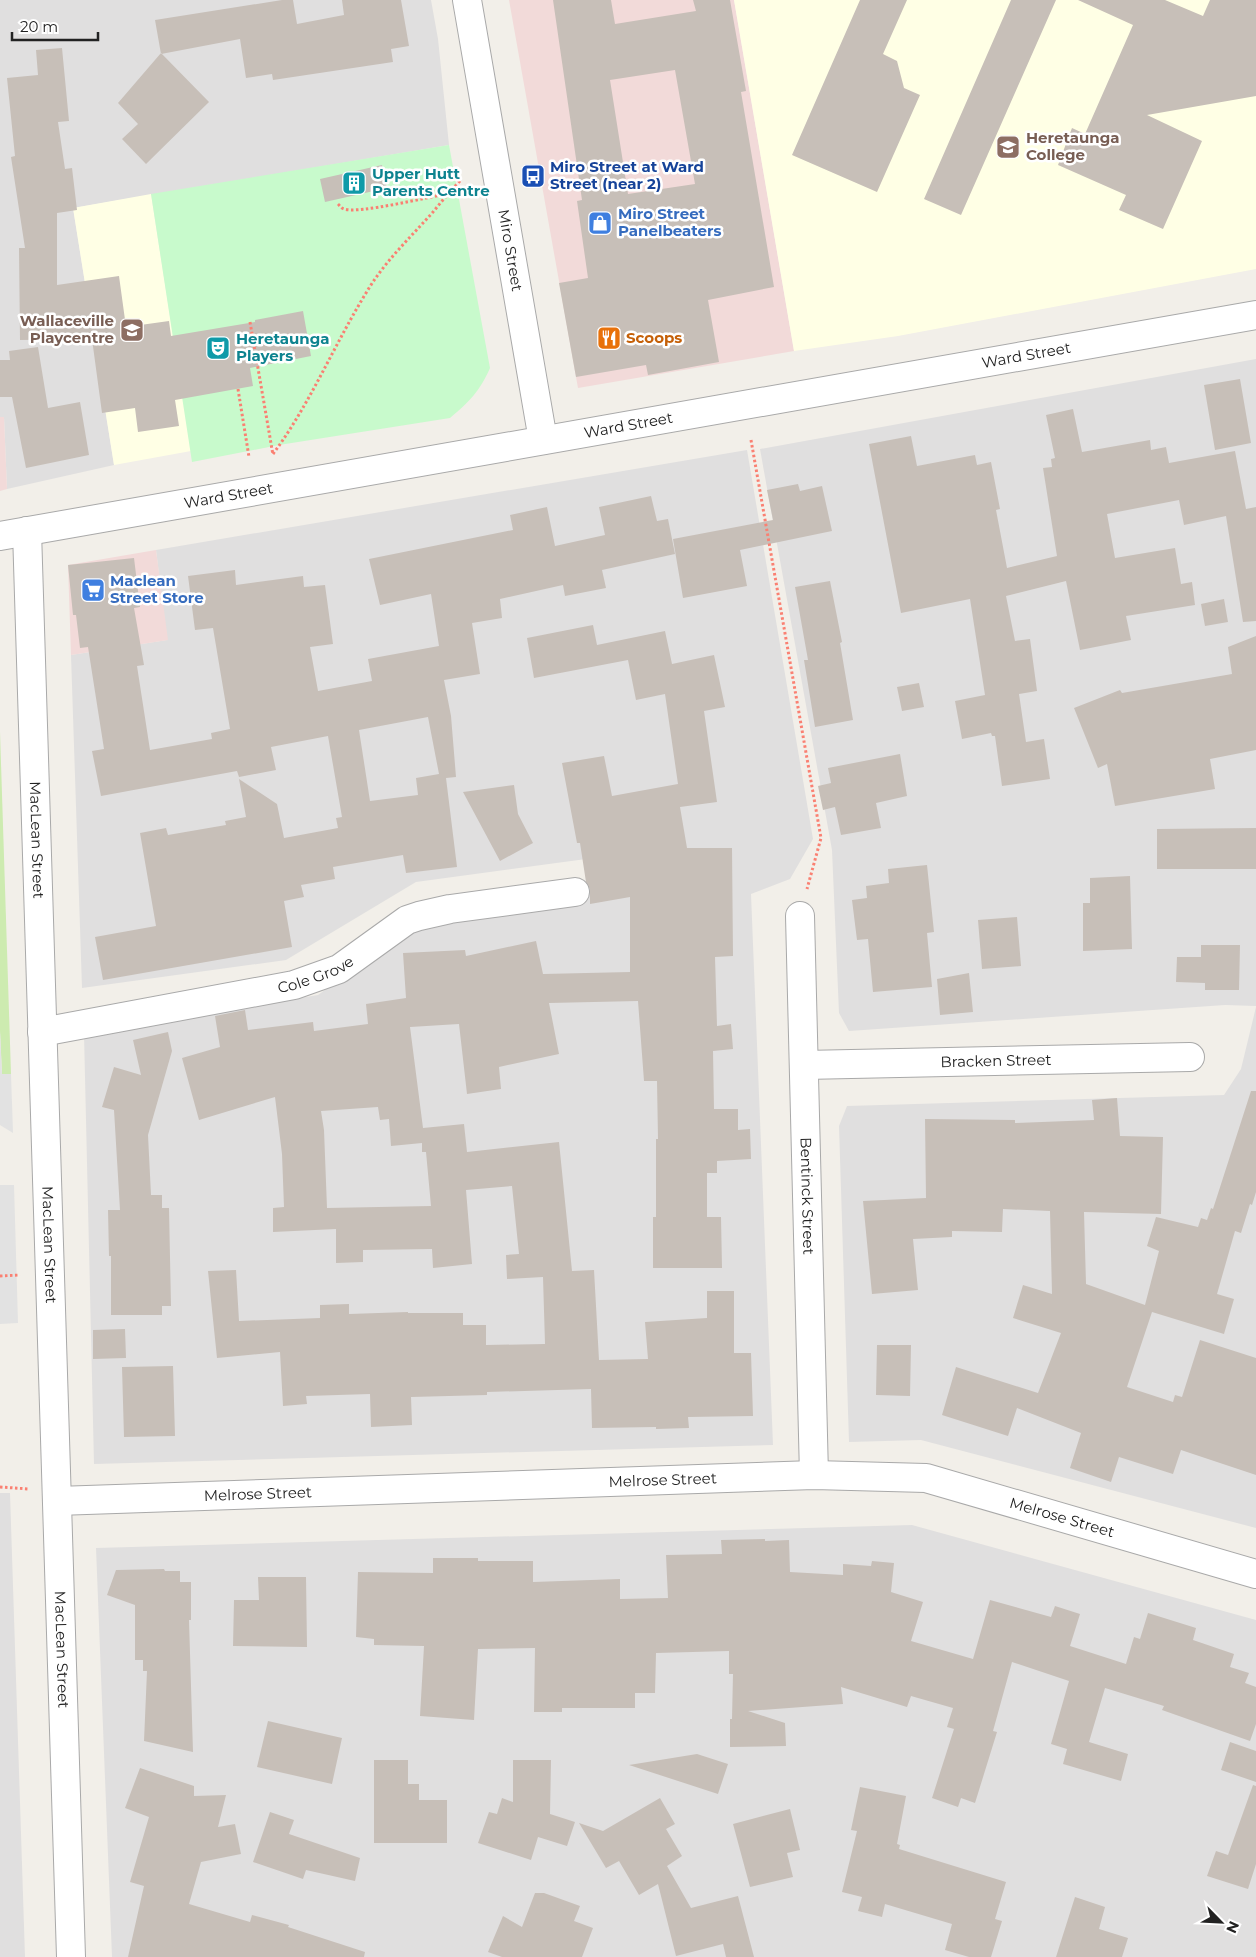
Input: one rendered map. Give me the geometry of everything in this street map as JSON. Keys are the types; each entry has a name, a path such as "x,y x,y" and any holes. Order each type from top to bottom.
{"street":[{"name":"Miro Street","path":"467,0 543,440"},
{"name":"Ward Street","path":"0,536 1256,315"},
{"name":"MacLean Street","path":"27,531 71,1957"},
{"name":"Cole Grove","path":"42,1032 294,985 339,969 407,920 419,916 450,909 575,892"},
{"name":"Bentinck Street","path":"800,916 814,1475"},
{"name":"Bracken Street","path":"804,1065 1190,1057"},
{"name":"Melrose Street","path":"57,1501 814,1475 926,1478 1256,1574"}],"path":[{"path":"273,454 289,432 311,394 367,291 394,252 461,180"},
{"path":"338,204 344,209 350,210 386,206 448,194"},
{"path":"250,322 278,487"},
{"path":"238,388 249,457"},
{"path":"751,440 821,838 800,916"},
{"path":"0,1276 20,1275"}],"shaded area":[{"path":"0,0 431,0 438,39 449,145 73,208 114,465 7,489 4,417 0,417"},
{"path":"509,0 734,0 794,351 578,388"},
{"name":"Heretaunga College","path":"734,0 1256,0 1256,269 898,336 794,351"},
{"name":"Wallaceville Playcentre","path":"151,194 191,451 114,465 73,208"},
{"path":"1256,359 1256,1006 1225,1005 849,1031 839,1013 832,850 760,449"},
{"path":"0,417 4,417 7,489 0,491"},
{"path":"747,450 813,839 790,879 751,894 773,1445 94,1464 84,1034 318,995 427,916 589,894 586,859 416,882 286,960 82,988 71,655 167,640 156,550"},
{"path":"156,550 168,640 71,655 68,565"},
{"path":"1256,1007 1256,1528 921,1440 849,1442 839,1126 847,1106 1224,1095 1241,1069"},
{"path":"0,1031 2,1074 11,1074 13,1133 0,1125"},
{"path":"0,1185 14,1185 18,1323 0,1324"},
{"path":"0,1493 10,1493 25,1957 0,1957"},
{"path":"912,1525 1256,1620 1256,1957 112,1957 96,1548"}],"green space":[{"path":"449,145 490,368 473,396 450,418 279,445 192,462 151,194"},
{"path":"0,732 11,1074 2,1075 0,1031"}],"building":[{"path":"282,0 293,0 297,24 344,15 342,0 401,0 409,46 391,49 393,62 273,80 272,74 246,78 240,39 161,54 155,20"},
{"path":"553,0 611,0 615,24 696,11 693,0 730,0 746,91 741,92 774,287 708,300 719,362 648,375 646,365 576,377 559,283 588,278 577,201 582,200","holes":["675,70 695,184 628,194 610,80"]},
{"path":"860,0 907,0 883,54 897,61 904,88 920,95 877,192 792,155"},
{"path":"1011,0 1056,0 961,215 924,199"},
{"path":"1078,0 1165,0 1203,16 1210,0 1256,0 1256,96 1147,115 1202,141 1163,229 1119,210 1126,195 1058,165 1072,128 1085,134 1133,25"},
{"path":"62,48 69,121 58,122 65,169 72,168 77,210 57,213 57,285 119,276 126,327 169,321 171,336 255,322 255,320 303,311 311,356 250,368 253,386 175,400 179,426 138,432 135,408 102,413 92,339 20,340 19,248 25,248 11,157 15,156 7,78 38,75 36,50"},
{"path":"161,53 209,102 146,164 122,139 138,124 118,103"},
{"name":"Upper Hutt Parents Centre","path":"382,165 387,188 325,202 320,179"},
{"path":"38,347 48,408 80,402 89,455 26,468 12,397 0,397 0,360 10,360 9,351"},
{"path":"1240,379 1251,443 1215,450 1204,385"},
{"path":"1073,409 1082,452 1150,440 1151,450 1166,447 1169,463 1235,451 1246,509 1256,507 1256,621 1243,622 1226,516 1184,525 1179,500 1107,514 1115,558 1175,548 1181,584 1192,582 1195,605 1126,616 1131,640 1080,650 1066,581 1006,596 1015,641 1030,639 1037,691 1019,694 1026,742 1044,739 1050,779 1002,786 995,736 992,736 991,733 962,739 955,701 985,695 970,599 901,613 869,444 911,436 917,466 975,455 977,465 991,462 1000,509 996,510 1007,568 1057,556 1043,468 1052,467 1051,459 1055,458 1046,415"},
{"path":"798,484 800,491 822,486 832,531 740,550 747,586 683,598 673,539 773,520 767,490"},
{"path":"651,496 657,521 668,519 675,554 602,570 606,588 565,596 563,585 500,599 502,618 472,623 480,674 444,680 451,716 456,777 446,778 457,867 406,873 403,855 333,867 335,879 301,885 304,897 284,901 292,947 103,980 95,937 156,926 140,833 166,828 168,835 226,825 225,821 246,817 239,779 277,804 284,838 338,828 336,818 342,817 328,736 271,747 276,770 239,777 237,771 101,796 92,751 104,749 88,647 80,648 76,615 73,615 68,565 134,558 140,607 134,608 144,665 137,666 150,750 212,739 211,733 230,729 213,628 195,630 188,576 235,570 236,585 303,576 304,587 325,585 333,644 310,647 318,691 372,681 368,659 439,646 431,594 380,605 369,559 513,530 510,515 547,507 555,546 605,535 599,507","holes":["428,717 439,774 416,778 418,795 370,801 359,730"]},
{"path":"830,581 842,642 840,643 853,720 815,727 804,660 808,660 795,587"},
{"path":"1224,599 1228,622 1205,626 1201,604"},
{"path":"593,625 597,645 665,631 672,664 714,655 725,707 704,711 717,802 680,807 687,848 732,848 733,956 715,957 717,1026 731,1024 733,1049 713,1051 714,1109 738,1109 738,1130 750,1129 751,1159 717,1161 717,1173 707,1173 707,1217 721,1217 722,1268 653,1268 653,1217 656,1217 656,1139 658,1139 657,1081 644,1081 638,1001 549,1003 559,1054 499,1067 501,1089 467,1094 459,1024 410,1027 423,1128 464,1124 467,1152 559,1142 572,1271 594,1270 599,1360 648,1359 645,1322 707,1318 707,1291 734,1291 734,1353 751,1353 753,1416 688,1417 689,1428 592,1428 591,1389 487,1392 487,1395 411,1397 412,1425 371,1427 370,1394 306,1396 307,1404 283,1406 280,1352 217,1358 208,1271 236,1270 239,1321 320,1318 320,1305 349,1304 349,1314 463,1313 463,1325 486,1325 486,1345 545,1344 543,1277 507,1279 506,1255 519,1254 512,1186 466,1190 472,1264 433,1268 432,1249 363,1250 363,1262 336,1263 336,1229 273,1232 273,1208 284,1207 282,1154 275,1097 199,1120 182,1058 220,1047 215,1016 245,1010 248,1030 313,1022 314,1031 368,1024 366,1004 406,998 403,953 465,950 466,956 536,941 543,974 630,972 630,897 590,904 590,889 586,882 580,843 577,843 562,763 604,756 612,796 678,784 665,694 636,700 628,660 534,678 527,638","holes":["378,1107 380,1120 389,1119 391,1146 422,1143 422,1152 426,1152 431,1206 327,1208 324,1130 321,1111"]},
{"path":"1256,636 1256,750 1210,759 1215,789 1115,806 1107,764 1098,768 1074,708 1120,690 1122,693 1232,674 1228,647"},
{"path":"919,683 924,707 902,711 897,687"},
{"path":"900,754 907,796 876,803 881,828 841,835 835,807 823,810 818,786 831,783 828,768"},
{"path":"514,785 518,814 533,843 500,861 463,792"},
{"path":"1256,828 1256,869 1157,869 1157,829"},
{"path":"927,865 934,932 927,933 932,987 873,992 868,939 857,940 852,900 867,898 866,886 889,883 888,869"},
{"path":"1130,876 1132,949 1083,951 1083,903 1090,903 1090,878"},
{"path":"1017,917 1021,966 982,969 978,920"},
{"path":"1201,945 1240,945 1239,990 1205,990 1205,983 1176,982 1177,957 1201,957"},
{"path":"969,973 973,1012 940,1015 937,979"},
{"path":"168,1032 172,1051 148,1135 151,1195 162,1195 162,1208 169,1208 171,1306 162,1306 162,1315 111,1315 111,1256 109,1256 108,1210 120,1210 114,1110 102,1107 114,1067 141,1075 133,1040"},
{"path":"1251,1091 1256,1091 1256,1192 1252,1205 1250,1204 1241,1233 1235,1231 1217,1294 1234,1299 1224,1334 1152,1312 1127,1387 1173,1402 1175,1395 1182,1397 1200,1340 1256,1358 1256,1475 1181,1450 1173,1474 1119,1457 1111,1482 1070,1468 1081,1433 1017,1408 1008,1436 942,1415 956,1367 1038,1393 1061,1333 1013,1318 1023,1285 1052,1294 1050,1211 1003,1209 1002,1232 952,1231 952,1237 913,1239 918,1290 872,1294 863,1201 926,1198 925,1119 1015,1120 1015,1123 1094,1120 1092,1100 1117,1098 1120,1136 1163,1137 1161,1214 1084,1212 1086,1284 1145,1305 1159,1251 1147,1246 1156,1217 1198,1227 1201,1218 1207,1220 1211,1208 1213,1209"},
{"path":"125,1329 126,1358 93,1359 93,1330"},
{"path":"877,1345 911,1345 910,1396 876,1395"},
{"path":"173,1366 175,1436 124,1437 122,1367"},
{"path":"765,1539 765,1541 789,1540 790,1572 843,1575 843,1564 871,1566 872,1561 894,1563 891,1592 923,1602 911,1641 973,1659 990,1600 1051,1617 1055,1606 1080,1614 1070,1646 1126,1664 1134,1637 1140,1639 1148,1613 1196,1628 1193,1640 1234,1654 1230,1667 1249,1673 1245,1683 1256,1687 1256,1724 1250,1741 1162,1710 1164,1706 1105,1688 1089,1742 1128,1754 1121,1781 1063,1764 1067,1749 1051,1744 1069,1681 1012,1662 993,1731 997,1732 975,1803 961,1798 958,1807 932,1798 954,1729 947,1727 953,1708 911,1696 907,1707 841,1687 843,1704 748,1711 785,1723 786,1746 730,1747 733,1674 729,1674 729,1651 656,1653 655,1693 635,1693 635,1708 562,1708 562,1712 534,1712 535,1648 478,1649 474,1720 420,1716 424,1646 374,1645 374,1639 356,1637 358,1572 433,1573 433,1558 478,1558 478,1561 533,1561 533,1582 620,1579 620,1599 668,1598 666,1555 722,1554 721,1540"},
{"path":"164,1569 165,1571 180,1571 180,1582 191,1582 191,1620 189,1620 193,1752 144,1741 147,1671 143,1671 143,1660 135,1660 135,1605 107,1595 116,1570"},
{"path":"258,1577 306,1577 307,1647 233,1646 234,1600 259,1600"},
{"path":"268,1721 342,1738 332,1784 257,1767"},
{"path":"1230,1742 1256,1751 1256,1782 1221,1770"},
{"path":"697,1754 728,1764 718,1794 629,1765"},
{"path":"374,1760 408,1760 408,1784 419,1784 419,1800 447,1800 447,1843 374,1843"},
{"path":"513,1760 551,1760 550,1814 575,1822 567,1846 538,1837 531,1860 478,1843 489,1812 497,1814 502,1798 513,1802"},
{"path":"140,1768 194,1786 194,1796 226,1795 218,1827 235,1824 241,1854 201,1862 189,1904 250,1922 252,1915 289,1925 288,1927 365,1952 364,1957 128,1957 144,1886 130,1882 149,1817 125,1808"},
{"path":"1253,1785 1256,1786 1256,1864 1248,1889 1207,1876 1216,1851 1228,1855"},
{"path":"860,1787 906,1796 897,1844 900,1845 899,1849 1006,1882 995,1919 1002,1921 991,1957 969,1957 945,1950 952,1924 885,1904 882,1917 858,1911 862,1897 842,1892 857,1831 851,1830"},
{"path":"660,1798 675,1824 666,1829 682,1856 667,1866 691,1908 738,1896 754,1957 726,1957 723,1944 676,1956 658,1884 639,1895 619,1861 606,1868 579,1823 603,1831"},
{"path":"790,1809 800,1850 787,1853 793,1877 750,1887 733,1824"},
{"path":"270,1812 294,1820 289,1834 360,1858 355,1881 306,1870 303,1879 253,1862"},
{"path":"535,1893 544,1893 580,1906 574,1921 593,1928 582,1957 502,1957 488,1952 503,1916 522,1927"},
{"path":"1075,1897 1105,1907 1099,1929 1128,1938 1122,1957 1056,1957"}],"place":[{"name":"Heretaunga College","path":"1008,147"},
{"name":"Miro Street at Ward Street (near 2)","path":"533,176"},
{"name":"Upper Hutt Parents Centre","path":"354,183"},
{"name":"Miro Street Panelbeaters","path":"600,223"},
{"name":"Wallaceville Playcentre","path":"132,330"},
{"name":"Scoops","path":"609,338"},
{"name":"Heretaunga Players","path":"218,348"},
{"name":"Maclean Street Store","path":"93,590"}]}
